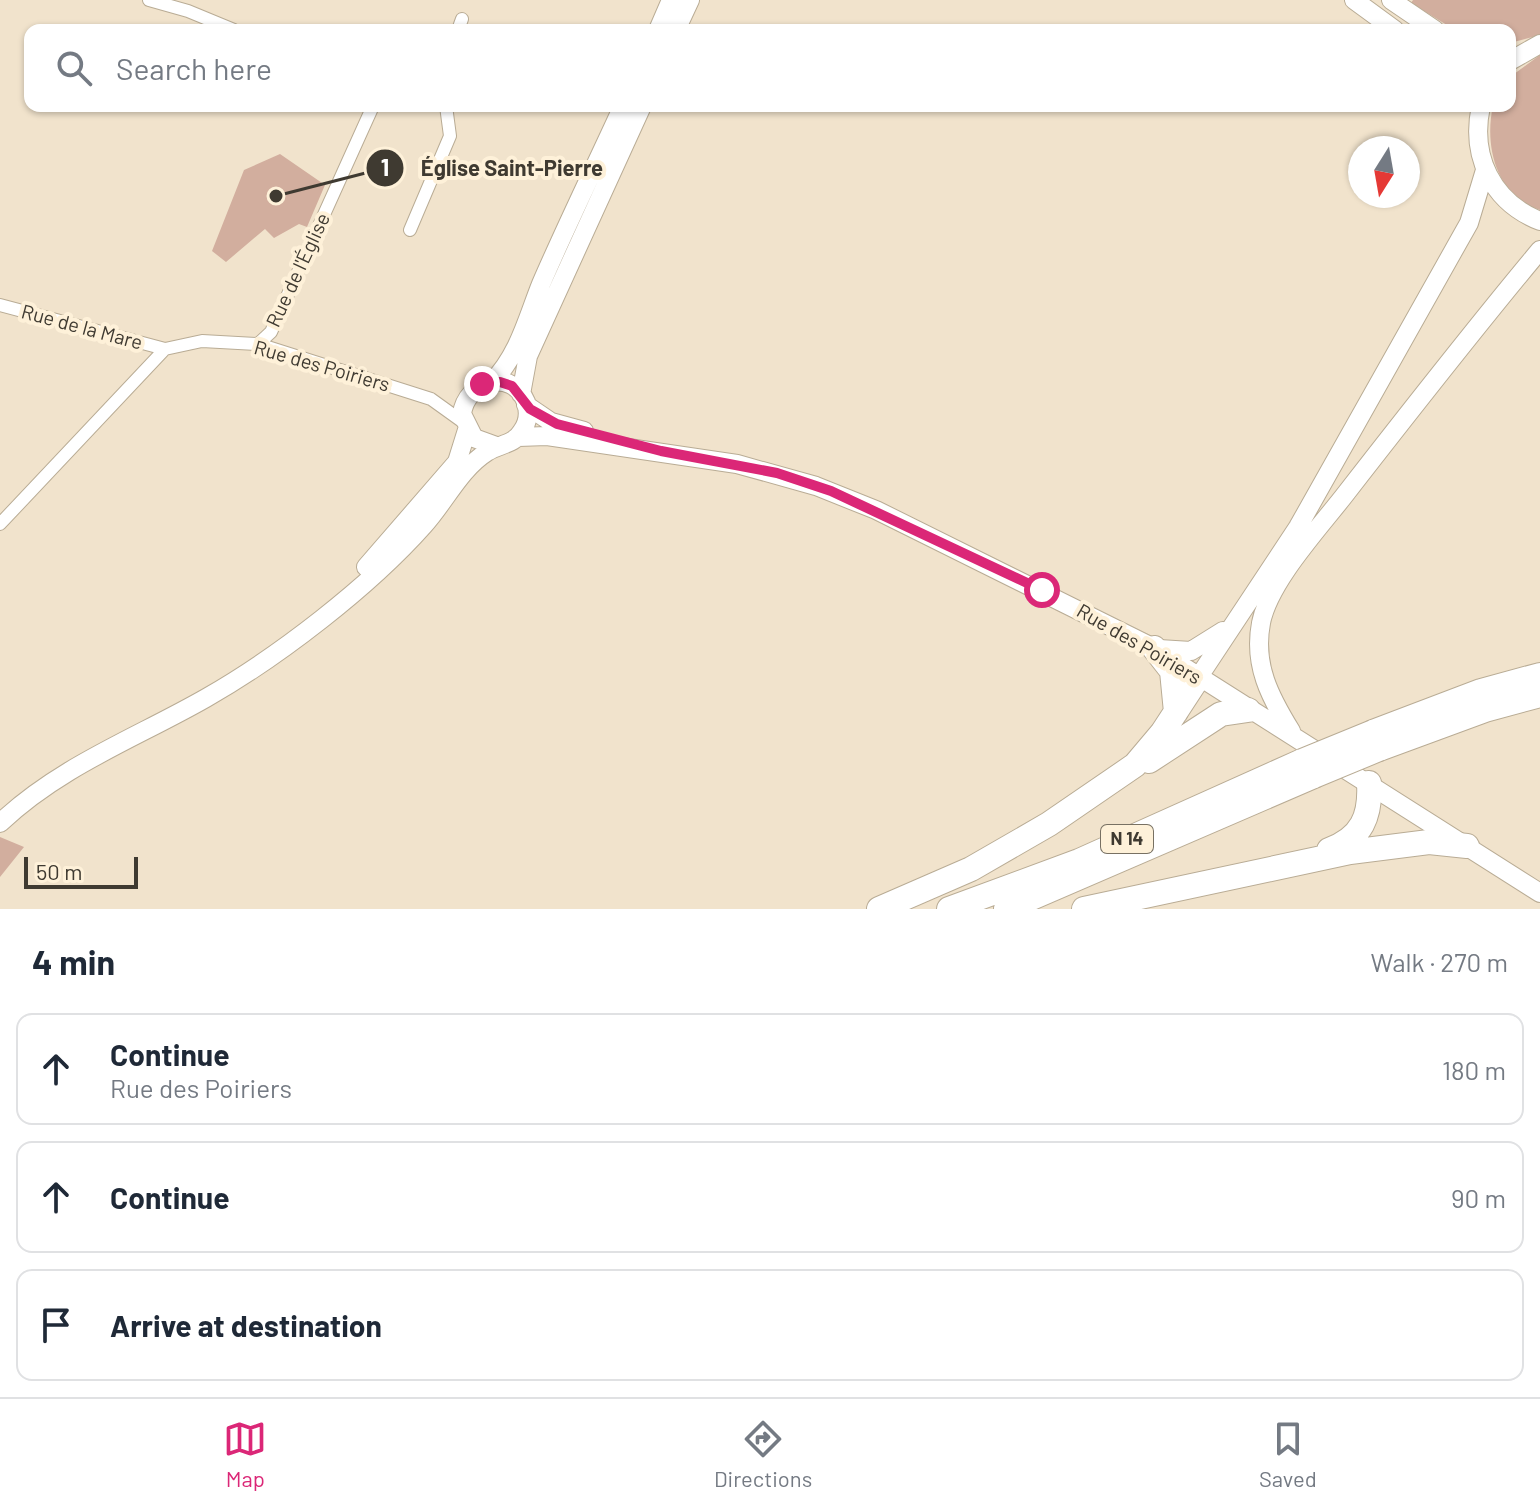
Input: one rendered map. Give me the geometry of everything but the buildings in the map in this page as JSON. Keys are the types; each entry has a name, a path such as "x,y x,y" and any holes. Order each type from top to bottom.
{"highway":[{"path":"1154,648 1172,671 1176,712"},
{"name":"N 14","path":"949,909 1079,861 1308,768 1481,691 1540,675"},
{"path":"1112,781 1149,751 1198,678"},
{"name":"N 14","path":"1376,740 1540,695"},
{"path":"879,909 971,869 1049,824 1221,714 1248,710"},
{"name":"N 14","path":"1006,909 1308,768"},
{"path":"1297,862 1346,842 1360,830 1370,806 1369,783"},
{"path":"1084,909 1297,862 1406,844 1467,846"}],"main road":[{"path":"661,24 671,0"},
{"path":"679,24 690,0"},
{"path":"1354,0 1387,24"},
{"path":"1391,0 1426,24"},
{"path":"1516,55 1540,44"},
{"path":"492,382 512,356 525,331 541,286 620,112"},
{"path":"518,437 527,420 524,400 528,356 639,112"},
{"path":"1476,112 1479,151 1485,170 1508,203 1540,221"},
{"path":"1198,678 1298,527 1469,223 1485,170"},
{"path":"1293,733 1270,695 1262,672 1259,638 1266,609 1316,531 1540,250"},
{"path":"327,612 452,468 460,456 468,396 478,386 492,382 508,384 557,424 661,451"},
{"path":"465,426 480,443 496,446"},
{"path":"0,823 18,806 79,764 233,682 327,612 369,579 424,526 473,463 496,446 518,437 547,436 661,451"},
{"name":"Rue des Poiriers","path":"661,451 764,470 831,491 1042,590 1154,648 1248,710 1293,733 1540,893"},
{"path":"1154,648 1181,651 1200,649 1239,616"}],"street":[{"path":"149,0 190,5 223,24"},
{"name":"Rue de l'Église","path":"258,344 271,332 370,112"},
{"path":"410,230 450,136 447,112"},
{"name":"Rue de la Mare","path":"0,305 165,349"},
{"name":"Rue des Poiriers","path":"165,349 202,341 258,344 431,399"},
{"path":"0,524 165,349"},
{"path":"431,399 468,396"},
{"path":"431,399 465,426"}],"shaded area":[{"path":"1413,0 1540,0 1540,35 1516,41 1516,24 1445,24 1411,3"},
{"path":"1540,55 1540,210 1513,194 1503,182 1492,153 1492,112 1516,112 1516,73"},
{"path":"280,154 325,185 307,227 299,224 274,238 265,229 226,262 212,251 244,170"},
{"path":"0,837 24,847 0,877"}],"place":[{"name":"Église Saint-Pierre","path":"276,196"}],"route":[{"path":"482,384 500,382 512,386 530,409 557,424 661,451 777,473 831,491 1042,590"}]}
